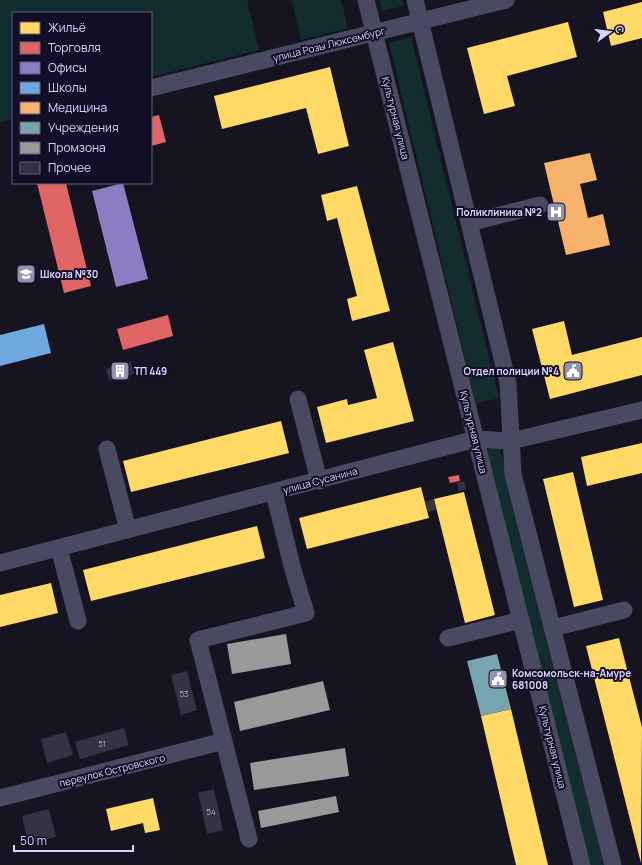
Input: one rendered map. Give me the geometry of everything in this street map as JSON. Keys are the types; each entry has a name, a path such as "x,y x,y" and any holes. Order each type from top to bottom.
{"street":[{"name":"Культурная улица","path":"366,0 582,865"},
{"path":"415,0 508,383 513,474 613,865"},
{"name":"улица Розы Люксембург","path":"152,88 506,0"},
{"path":"469,223 540,205"},
{"path":"298,399 319,481"},
{"name":"улица Сусанина","path":"0,563 476,440 511,442 642,410"},
{"path":"107,449 128,530"},
{"path":"249,839 198,640 306,613 293,570 274,493"},
{"path":"58,548 78,621"},
{"path":"553,628 624,610"},
{"path":"448,638 521,620"},
{"name":"переулок Островского","path":"0,798 224,741"}],"green space":[{"path":"0,0 247,0 259,50 152,77 152,12 12,12 12,119 0,123"},
{"path":"292,0 341,0 348,28 301,40"},
{"path":"379,0 402,0 404,6 382,11"},
{"path":"411,37 499,398 476,404 389,43"},
{"path":"490,448 499,448 501,453 604,865 588,865 487,451"}],"building: Жильё":[{"path":"642,2 642,38 611,46 603,12"},
{"path":"568,22 577,57 507,76 515,106 484,114 467,48"},
{"path":"330,67 349,146 318,154 306,108 222,129 214,96"},
{"path":"357,186 390,311 352,321 347,299 357,296 337,218 327,221 321,195"},
{"path":"564,321 572,355 642,337 642,375 550,399 532,329"},
{"path":"393,342 414,421 326,443 317,407 347,399 348,405 377,398 364,350"},
{"path":"281,421 289,453 131,492 123,461"},
{"path":"642,443 642,473 587,486 581,457"},
{"path":"573,472 603,600 574,607 543,479"},
{"path":"421,487 429,518 307,549 299,518"},
{"path":"464,492 495,615 465,623 434,499"},
{"path":"257,526 265,558 91,601 83,570"},
{"path":"51,583 58,613 0,627 0,595"},
{"path":"619,638 642,727 641,863 586,646"},
{"path":"511,709 548,865 516,865 481,716"},
{"path":"153,798 160,830 145,833 143,823 111,831 106,809"}],"building: Торговля":[{"path":"159,115 166,142 152,146 152,117"},
{"path":"37,184 66,184 91,286 64,293"},
{"path":"168,315 173,336 123,350 117,329"},
{"path":"459,475 460,481 450,483 448,477"}],"building: Офисы":[{"path":"123,184 148,279 116,287 92,191"}],"building: Школы":[{"path":"44,324 51,353 0,366 0,335"}],"building: Медицина":[{"path":"590,153 597,180 580,184 588,218 603,214 610,245 566,255 544,163"}],"building: Учреждения":[{"path":"497,654 511,709 481,716 467,661"}],"building: Промзона":[{"path":"286,634 291,664 232,674 227,644"},
{"path":"323,681 330,710 240,731 234,702"},
{"path":"345,748 349,776 254,790 250,763"},
{"path":"336,796 339,812 261,828 258,811"}],"building: Прочее":[{"name":"ТП 449","path":"131,362 134,374 109,380 106,369"},
{"path":"464,481 466,489 459,491 457,483"},
{"path":"434,499 436,510 428,512 425,502"},
{"path":"187,671 197,710 181,715 171,675"},
{"path":"124,728 129,745 80,759 75,742"},
{"path":"66,732 73,755 47,763 41,739"},
{"path":"214,789 223,830 207,834 198,793"},
{"path":"49,809 56,837 28,843 22,816"}],"place":[{"name":"Поликлиника №2","path":"556,212"},
{"name":"Школа №30","path":"26,274"},
{"name":"ТП 449","path":"120,371"},
{"name":"Отдел полиции №4","path":"573,371"},
{"name":"Комсомольск-на-Амуре 681008","path":"498,679"}]}
